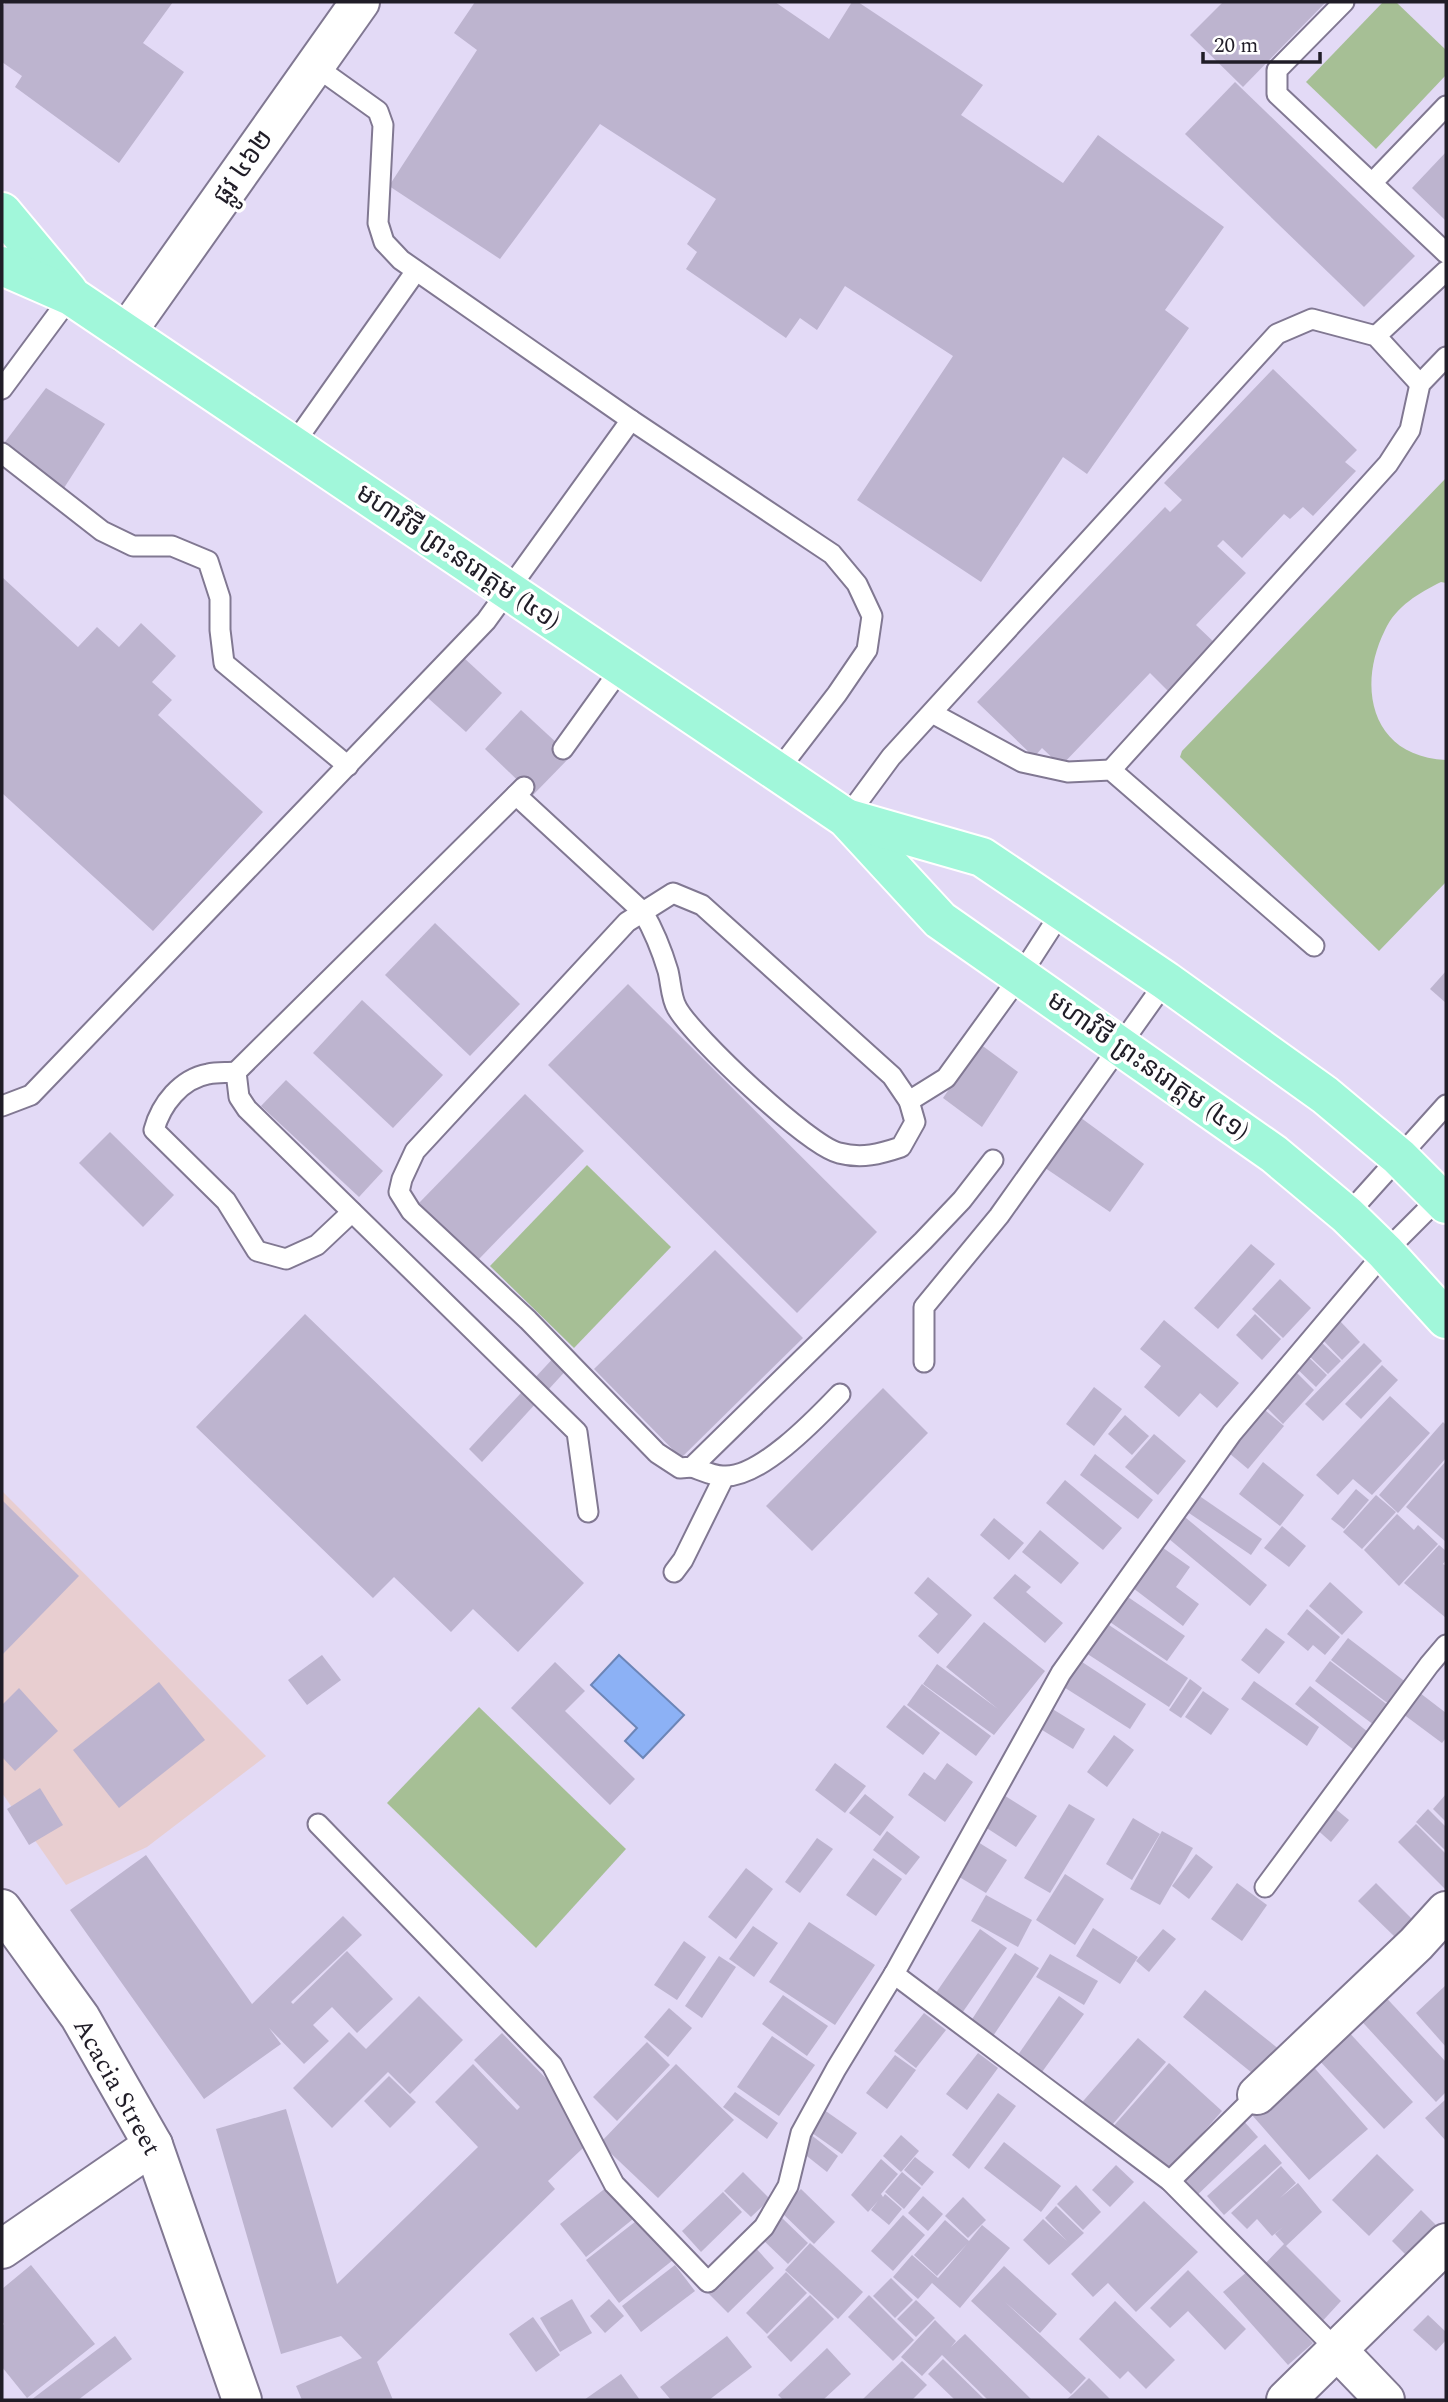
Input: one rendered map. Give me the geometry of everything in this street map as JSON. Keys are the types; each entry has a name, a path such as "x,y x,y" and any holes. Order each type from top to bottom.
{"main road":[{"name":"មហាវិថី ព្រះនរោត្តម (៤១)","path":"2,212 71,296"},
{"name":"មហាវិថី ព្រះនរោត្តម (៤១)","path":"2,267 71,296 846,818 940,920 1274,1154 1347,1215 1446,1318"},
{"name":"មហាវិថី ព្រះនរោត្តម (៤១)","path":"846,818 982,857 1166,981 1325,1095 1399,1157 1443,1201"}],"street":[{"name":"ផ្លូវ ៤៦២","path":"126,333 360,2"},
{"name":"Acacia Street","path":"2,1909 80,2017 153,2144 242,2400"},
{"path":"1256,2095 1416,1944 1446,1911"},
{"path":"2,2249 153,2144"},
{"path":"1286,2400 1446,2243"},
{"path":"1336,2350 1385,2400"}],"lane":[{"path":"1344,2 1277,70 1277,94 1446,253"},
{"path":"314,66 379,111 383,125 378,223 384,242 401,260 631,420 832,554 857,584 872,616 867,650 777,772"},
{"path":"1372,183 1446,106"},
{"path":"293,445 416,271"},
{"path":"1376,336 1446,271"},
{"path":"2,389 71,296"},
{"path":"846,818 891,757 1277,334 1312,319 1376,336 1420,384"},
{"path":"1111,770 1388,464 1410,430 1420,384 1446,357"},
{"path":"2,1106 31,1095 460,650 509,591 631,420"},
{"path":"2,453 102,531 133,546 172,546 208,561 220,598 219,630 224,663 348,766"},
{"path":"562,749 622,667"},
{"path":"932,713 1022,762 1068,772 1111,770 1314,946"},
{"path":"352,1212 317,1245 286,1259 257,1251 226,1201 154,1130 158,1114 180,1086 206,1074 236,1072 520,791 643,912 655,933 676,1007 718,1055 799,1130 837,1153 872,1157 901,1147 915,1122 909,1101 891,1076 702,905 673,893 643,912 627,922 415,1151 399,1192 411,1211 528,1320 657,1453 680,1468 692,1467 724,1477 757,1467 806,1429 840,1394"},
{"path":"909,1101 946,1078 1020,976 1062,911"},
{"path":"924,1362 924,1307 999,1216 1166,981"},
{"path":"236,1072 239,1097 247,1109 577,1432 588,1512"},
{"path":"1347,1215 1446,1105"},
{"path":"692,1467 923,1241 962,1200 993,1160"},
{"path":"318,1824 552,2065 614,2184 708,2282 764,2227 788,2186 801,2133 836,2069 894,1974 1061,1672 1232,1433 1385,1252 1443,1201"},
{"path":"674,1572 683,1560 724,1477"},
{"path":"1265,1887 1446,1645"},
{"path":"894,1974 1170,2181 1336,2350"},
{"path":"1170,2181 1256,2095"}],"shaded area":[{"path":"2,1491 266,1756 147,1847 66,1885 2,1793"}],"green space":[{"path":"1383,2 1396,2 1446,50 1446,75 1376,149 1306,82"},
{"path":"1446,478 1446,583 1441,582 1409,601 1390,621 1376,652 1372,696 1377,716 1387,733 1401,747 1421,756 1446,760 1446,882 1379,951 1180,757 1182,751"},
{"path":"587,1165 671,1247 574,1348 490,1266"},
{"path":"479,1707 626,1849 536,1948 387,1803"}],"water":[{"path":"619,1655 684,1715 643,1758 625,1741 637,1728 591,1685"}],"building":[{"path":"6,2 173,2 143,43 184,72 119,163 15,87 22,76 2,62 2,7"},
{"path":"475,2 775,2 829,39 852,2 858,2 983,85 961,115 1063,183 1098,135 1224,227 1165,310 1189,328 1087,474 1063,457 981,582 857,500 953,356 845,286 817,330 800,318 786,338 686,269 697,252 687,244 716,199 600,124 500,259 389,186 477,50 454,33"},
{"path":"1223,2 1326,2 1243,87 1190,35"},
{"path":"1235,82 1415,256 1364,307 1185,134"},
{"path":"1446,152 1446,221 1412,188"},
{"path":"1273,369 1357,450 1345,462 1356,471 1313,516 1303,507 1290,519 1284,514 1242,558 1223,540 1217,546 1246,573 1196,625 1217,645 1170,693 1150,673 1061,766 1042,748 1034,757 977,702 1165,507 1170,512 1182,500 1164,483"},
{"path":"46,388 105,424 64,488 5,442"},
{"path":"2,577 78,647 97,627 119,647 141,623 176,656 152,682 172,700 158,715 263,812 153,931 2,793"},
{"path":"464,658 502,693 466,732 428,698"},
{"path":"521,710 571,756 533,795 485,749"},
{"path":"435,923 520,1004 470,1056 385,975"},
{"path":"1446,971 1446,1003 1430,989"},
{"path":"628,984 877,1232 797,1313 548,1065"},
{"path":"362,1000 443,1075 393,1128 313,1053"},
{"path":"980,1044 1018,1072 982,1127 943,1098"},
{"path":"286,1080 383,1171 359,1197 261,1106"},
{"path":"525,1094 584,1151 478,1260 419,1203"},
{"path":"1066,1107 1144,1164 1110,1212 1029,1157"},
{"path":"110,1132 174,1195 143,1227 79,1163"},
{"path":"1251,1244 1275,1264 1218,1329 1194,1308"},
{"path":"715,1250 803,1338 681,1458 594,1369"},
{"path":"1280,1279 1311,1308 1283,1338 1252,1309"},
{"path":"305,1314 584,1583 518,1652 473,1609 451,1632 394,1577 373,1598 196,1427"},
{"path":"1255,1314 1281,1339 1262,1360 1236,1335"},
{"path":"1164,1320 1239,1383 1217,1408 1200,1393 1179,1417 1144,1387 1161,1366 1140,1349"},
{"path":"1339,1320 1360,1342 1342,1360 1320,1337"},
{"path":"1317,1338 1341,1361 1328,1374 1304,1351"},
{"path":"1364,1343 1382,1361 1323,1421 1305,1404"},
{"path":"1303,1352 1327,1375 1316,1387 1292,1364"},
{"path":"557,1354 570,1366 482,1462 469,1449"},
{"path":"1382,1365 1398,1380 1361,1419 1345,1404"},
{"path":"1292,1368 1314,1390 1283,1424 1260,1401"},
{"path":"1094,1387 1122,1409 1094,1446 1066,1424"},
{"path":"883,1388 928,1433 812,1551 766,1506"},
{"path":"1390,1396 1430,1433 1372,1495 1353,1479 1338,1495 1316,1475"},
{"path":"1259,1405 1284,1426 1248,1469 1223,1448"},
{"path":"1125,1415 1149,1436 1132,1455 1108,1434"},
{"path":"1443,1422 1446,1425 1446,1458 1398,1513 1379,1495"},
{"path":"1154,1434 1186,1461 1158,1495 1125,1467"},
{"path":"1095,1454 1153,1500 1138,1519 1080,1475"},
{"path":"1446,1461 1446,1542 1406,1507"},
{"path":"1263,1462 1304,1495 1280,1526 1239,1494"},
{"path":"1065,1480 1122,1528 1103,1550 1046,1503"},
{"path":"1356,1489 1369,1500 1344,1529 1331,1519"},
{"path":"1198,1495 1262,1539 1251,1555 1186,1511"},
{"path":"1376,1495 1396,1512 1362,1549 1343,1532"},
{"path":"2,1500 79,1576 2,1655"},
{"path":"1180,1513 1267,1585 1250,1606 1163,1534"},
{"path":"1397,1514 1414,1530 1418,1525 1438,1544 1399,1586 1364,1550"},
{"path":"994,1518 1024,1543 1009,1560 980,1535"},
{"path":"1282,1526 1306,1546 1289,1567 1264,1548"},
{"path":"1040,1530 1079,1563 1061,1584 1022,1552"},
{"path":"1159,1545 1190,1567 1176,1587 1199,1604 1183,1626 1129,1585"},
{"path":"1439,1545 1446,1551 1443,1564 1446,1566 1446,1618 1404,1583"},
{"path":"1015,1574 1031,1587 1026,1592 1063,1623 1045,1643 993,1598"},
{"path":"928,1577 972,1615 938,1654 918,1636 938,1614 914,1593"},
{"path":"1330,1582 1363,1612 1342,1635 1309,1606"},
{"path":"1125,1595 1185,1636 1167,1661 1107,1620"},
{"path":"1307,1609 1340,1637 1325,1655 1313,1645 1308,1651 1287,1634"},
{"path":"984,1622 1045,1671 994,1735 923,1684 937,1664 998,1709 946,1667"},
{"path":"1106,1623 1188,1678 1169,1707 1086,1653"},
{"path":"1266,1628 1285,1642 1259,1674 1241,1660"},
{"path":"1348,1638 1407,1683 1390,1705 1331,1660"},
{"path":"322,1655 341,1680 307,1705 288,1680"},
{"path":"1076,1658 1146,1704 1130,1729 1059,1684"},
{"path":"1330,1661 1389,1706 1374,1725 1315,1681"},
{"path":"555,1662 585,1691 565,1711 635,1779 610,1805 511,1708"},
{"path":"1190,1679 1202,1688 1181,1718 1169,1710"},
{"path":"1254,1681 1319,1727 1307,1746 1241,1699"},
{"path":"159,1682 205,1740 119,1808 73,1750"},
{"path":"922,1684 991,1736 976,1756 907,1705"},
{"path":"1310,1686 1368,1732 1354,1750 1295,1704"},
{"path":"19,1688 58,1731 15,1771 2,1757 2,1705"},
{"path":"1203,1691 1229,1709 1211,1735 1185,1717"},
{"path":"1420,1693 1446,1713 1446,1738 1442,1743 1403,1714"},
{"path":"904,1705 940,1733 923,1755 886,1727"},
{"path":"1046,1705 1085,1729 1073,1749 1034,1725"},
{"path":"1114,1735 1134,1750 1107,1787 1087,1772"},
{"path":"835,1763 866,1786 845,1813 815,1790"},
{"path":"947,1763 973,1782 945,1822 908,1795 924,1772 935,1780"},
{"path":"40,1788 63,1825 29,1845 7,1809"},
{"path":"865,1794 894,1817 880,1836 849,1813"},
{"path":"1002,1794 1037,1816 1016,1847 982,1825"},
{"path":"1446,1794 1446,1822 1433,1809"},
{"path":"1069,1804 1095,1819 1050,1893 1024,1878"},
{"path":"1332,1806 1349,1820 1331,1842 1314,1827"},
{"path":"1428,1809 1446,1827 1446,1851 1416,1822"},
{"path":"1133,1818 1160,1834 1132,1880 1106,1864"},
{"path":"1416,1824 1446,1854 1446,1890 1398,1842"},
{"path":"887,1831 920,1857 906,1875 873,1850"},
{"path":"1162,1831 1193,1848 1160,1905 1130,1889"},
{"path":"817,1838 833,1849 800,1893 785,1882"},
{"path":"973,1839 1007,1860 986,1893 951,1872"},
{"path":"1196,1854 1213,1867 1189,1899 1172,1886"},
{"path":"146,1855 252,2004 343,1916 362,1935 291,2002 293,2004 347,1951 393,1999 357,2033 332,2007 313,2025 329,2041 304,2064 269,2028 281,2044 204,2099 70,1910"},
{"path":"873,1858 902,1879 876,1916 846,1895"},
{"path":"746,1868 773,1889 736,1939 708,1917"},
{"path":"1065,1874 1104,1899 1075,1945 1036,1920"},
{"path":"1237,1883 1267,1905 1242,1941 1211,1919"},
{"path":"1376,1883 1413,1920 1396,1938 1358,1901"},
{"path":"986,1895 1032,1920 1018,1947 971,1921"},
{"path":"809,1922 875,1965 835,2025 769,1982"},
{"path":"753,1926 778,1943 754,1977 729,1959"},
{"path":"1093,1928 1138,1957 1120,1984 1076,1956"},
{"path":"980,1929 1007,1948 958,2019 931,2000"},
{"path":"1163,1929 1176,1939 1149,1972 1136,1961"},
{"path":"684,1941 706,1957 677,2000 654,1985"},
{"path":"1015,1953 1039,1968 989,2042 967,2027"},
{"path":"1050,1954 1098,1981 1084,2005 1036,1977"},
{"path":"719,1956 736,1967 702,2018 685,2006"},
{"path":"1446,1985 1446,2047 1416,2013"},
{"path":"1205,1990 1280,2050 1257,2077 1183,2017"},
{"path":"1380,1991 1446,2062 1446,2092 1436,2102 1355,2014"},
{"path":"783,1995 828,2026 807,2056 762,2024"},
{"path":"419,1996 463,2040 410,2094 388,2072 332,2128 293,2088 349,2032 366,2049"},
{"path":"1059,1996 1084,2014 1037,2079 1013,2062"},
{"path":"669,2008 692,2028 668,2057 644,2037"},
{"path":"924,2013 946,2030 916,2068 894,2051"},
{"path":"1346,2029 1413,2102 1384,2129 1316,2057"},
{"path":"502,2033 599,2133 548,2181 555,2189 377,2362 393,2400 302,2400 296,2386 362,2358 341,2336 281,2354 216,2129 286,2109 337,2284 478,2147 435,2102 473,2064 517,2110 520,2107 474,2060"},
{"path":"772,2036 815,2065 779,2116 737,2087"},
{"path":"1138,2038 1166,2062 1107,2131 1078,2107"},
{"path":"647,2042 670,2065 617,2121 593,2097"},
{"path":"978,2053 998,2068 967,2110 946,2094"},
{"path":"895,2055 916,2070 887,2109 866,2093"},
{"path":"1169,2063 1222,2111 1164,2176 1111,2129"},
{"path":"676,2064 734,2120 658,2198 600,2143"},
{"path":"1311,2064 1368,2129 1309,2180 1252,2115"},
{"path":"389,2076 416,2102 390,2128 364,2101"},
{"path":"735,2092 778,2123 767,2139 723,2107"},
{"path":"998,2093 1016,2106 969,2169 952,2155"},
{"path":"1446,2099 1446,2141 1425,2118"},
{"path":"820,2107 857,2133 842,2154 805,2128"},
{"path":"1241,2118 1258,2137 1192,2200 1175,2182"},
{"path":"810,2134 838,2156 827,2172 798,2149"},
{"path":"901,2135 919,2151 901,2172 883,2156"},
{"path":"1004,2142 1061,2186 1041,2212 984,2168"},
{"path":"1265,2144 1282,2163 1224,2215 1207,2196"},
{"path":"1377,2154 1414,2190 1369,2236 1332,2200"},
{"path":"915,2157 934,2172 922,2186 904,2170"},
{"path":"881,2159 898,2174 881,2194 883,2197 885,2194 902,2209 889,2225 871,2210 878,2201 868,2212 851,2195"},
{"path":"1116,2165 1134,2182 1110,2207 1092,2190"},
{"path":"1281,2166 1296,2183 1280,2198 1298,2183 1322,2212 1286,2246 1341,2301 1317,2327 1259,2270 1284,2244 1275,2234 1283,2227 1272,2236 1257,2219 1247,2229 1231,2213"},
{"path":"743,2172 770,2199 751,2217 724,2191"},
{"path":"902,2172 921,2188 904,2209 885,2192"},
{"path":"612,2183 638,2215 586,2257 560,2224"},
{"path":"1076,2185 1101,2212 1083,2230 1057,2204"},
{"path":"801,2189 835,2222 814,2244 779,2210"},
{"path":"723,2192 742,2212 701,2252 682,2231"},
{"path":"923,2196 943,2214 928,2231 908,2213"},
{"path":"963,2197 986,2220 968,2238 945,2216"},
{"path":"1144,2201 1198,2252 1136,2312 1108,2283 1093,2297 1071,2274"},
{"path":"1056,2206 1084,2233 1049,2265 1023,2240 1043,2219 1067,2241 1045,2218"},
{"path":"1421,2210 1446,2235 1417,2266 1392,2241"},
{"path":"903,2215 925,2235 893,2271 871,2251"},
{"path":"781,2217 808,2243 788,2264 761,2238"},
{"path":"640,2218 673,2260 619,2303 586,2260"},
{"path":"945,2220 969,2241 982,2225 1010,2248 960,2308 932,2283 918,2299 893,2277 912,2255 938,2278 967,2244 937,2276 914,2255"},
{"path":"810,2243 863,2292 838,2319 785,2270"},
{"path":"752,2244 774,2268 728,2313 705,2290"},
{"path":"31,2265 95,2344 27,2398 2,2367 2,2289"},
{"path":"675,2265 695,2291 641,2332 622,2306"},
{"path":"1004,2266 1057,2314 1040,2333 1005,2302 1086,2378 1071,2394 971,2301"},
{"path":"1188,2270 1246,2329 1225,2350 1188,2311 1170,2328 1150,2308"},
{"path":"1248,2271 1313,2343 1288,2365 1223,2292"},
{"path":"786,2272 807,2293 767,2334 746,2313"},
{"path":"891,2278 913,2300 895,2318 873,2296"},
{"path":"810,2295 834,2319 791,2362 767,2337"},
{"path":"869,2295 914,2340 893,2361 848,2317"},
{"path":"572,2299 592,2333 560,2352 540,2318"},
{"path":"609,2299 624,2316 605,2333 590,2316"},
{"path":"916,2300 935,2318 916,2337 897,2319"},
{"path":"1115,2301 1175,2360 1146,2389 1128,2371 1120,2379 1079,2339"},
{"path":"1428,2315 1446,2332 1446,2340 1436,2351 1413,2330"},
{"path":"533,2317 560,2355 536,2372 509,2334"},
{"path":"935,2320 956,2341 951,2347 965,2334 1032,2400 988,2400 942,2355 922,2376 901,2357"},
{"path":"115,2336 132,2359 78,2400 31,2400"},
{"path":"727,2336 752,2367 709,2400 671,2400 660,2387"},
{"path":"827,2348 851,2374 823,2400 783,2400 778,2395"},
{"path":"943,2359 985,2400 955,2400 928,2374"},
{"path":"902,2361 927,2385 912,2400 862,2400"},
{"path":"621,2374 640,2400 584,2400"},
{"path":"1089,2378 1111,2400 1066,2400 1073,2394"}]}
